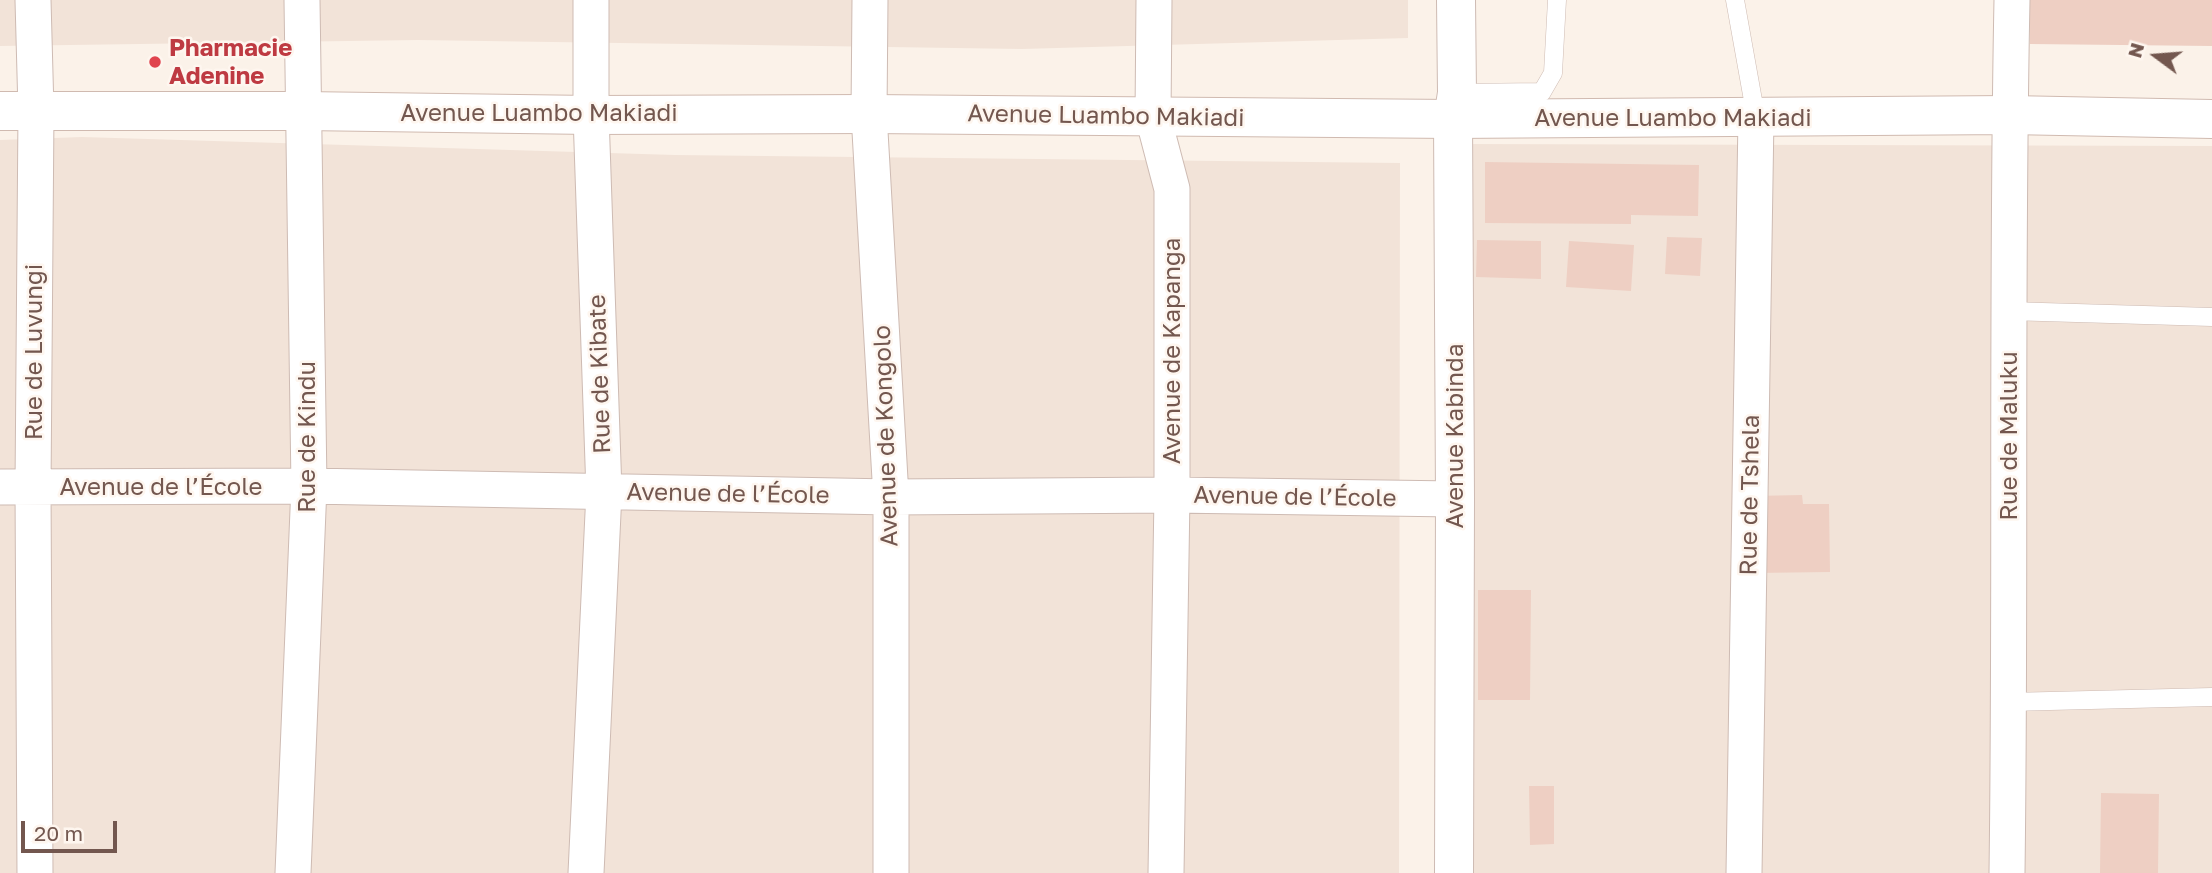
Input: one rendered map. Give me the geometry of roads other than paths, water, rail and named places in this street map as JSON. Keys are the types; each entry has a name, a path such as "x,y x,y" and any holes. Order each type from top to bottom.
{"main road":[{"name":"Avenue Kabinda","path":"1454,873 1456,0"},
{"name":"Avenue Luambo Makiadi","path":"18,111 1153,117 1455,106 1756,117 2010,116 2212,119"}],"street":[{"name":"Rue de Luvungi","path":"33,0 18,111 17,487 35,873"},
{"name":"Rue de Kindu","path":"293,873 309,486 302,0"},
{"name":"Rue de Kibate","path":"586,873 604,492 591,115 591,0"},
{"name":"Avenue de Kongolo","path":"870,0 869,114 891,497 891,873"},
{"name":"Avenue de Kapanga","path":"1154,0 1153,117 1172,189 1172,495 1166,873"},
{"name":"Rue de Maluku","path":"2007,873 2010,702 2008,311 2012,0"},
{"name":"Rue de Tshela","path":"1744,873 1756,117"},
{"name":"Avenue de l’École","path":"17,487 309,486 891,497 1172,495 1455,499"}],"lane":[{"path":"1455,106 1542,92 1553,73 1557,0"},
{"path":"1735,0 1756,117"},
{"path":"2008,311 2212,317"},
{"path":"2010,702 2212,697"}],"place":[{"name":"Pharmacie Adenine","path":"155,62"}]}
